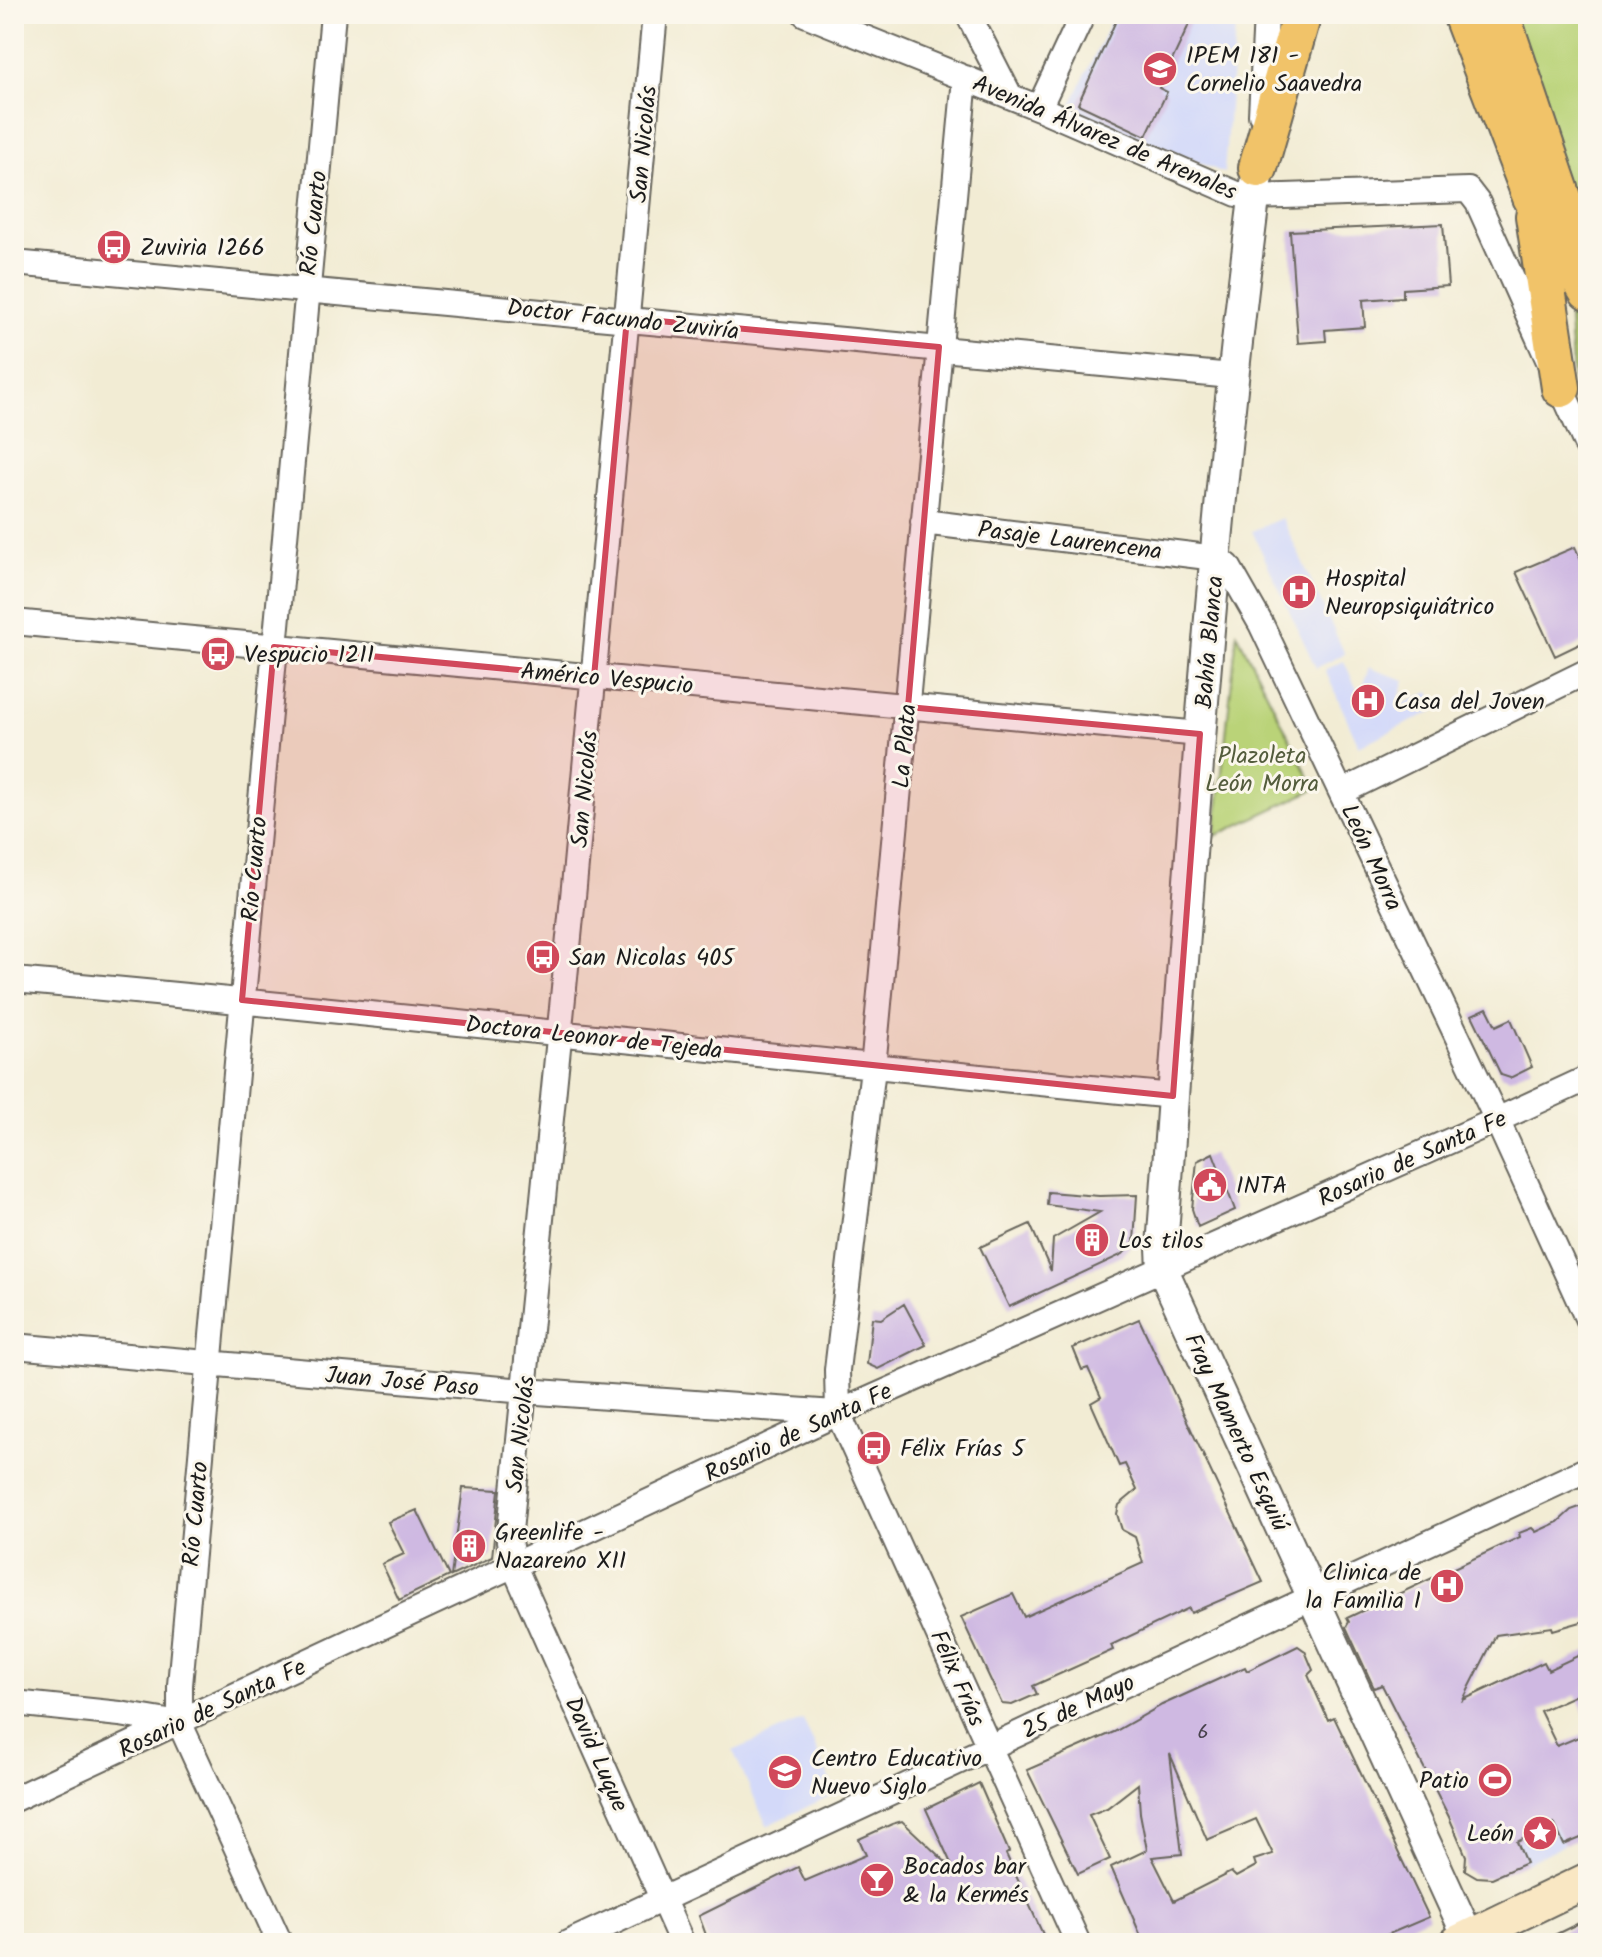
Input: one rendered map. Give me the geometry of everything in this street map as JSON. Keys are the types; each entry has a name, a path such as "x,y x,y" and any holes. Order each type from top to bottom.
{"main road":[{"path":"1256,183 1302,14"},
{"path":"1462,14 1532,197 1588,291"},
{"path":"1500,14 1588,275"},
{"path":"1532,197 1561,388"},
{"path":"1466,1941 1588,1880"}],"street":[{"name":"Río Cuarto","path":"180,1724 180,1685 333,14"},
{"name":"San Nicolás","path":"513,1564 509,1541 655,14"},
{"name":"Avenida Álvarez de Arenales","path":"805,14 1039,108 1237,194 1256,183 1468,190 1478,203 1588,448"},
{"path":"968,14 1010,96"},
{"path":"1039,108 1083,14"},
{"name":"Bahía Blanca","path":"1163,1270 1162,1247 1200,734 1232,376 1256,183 1266,14"},
{"name":"La Plata","path":"838,1413 837,1370 873,1068 965,78"},
{"name":"Doctor Facundo Zuviría","path":"14,263 1232,376"},
{"name":"Pasaje Laurencena","path":"923,522 1216,558"},
{"name":"León Morra","path":"1216,558 1228,566 1250,602 1497,1120 1588,1320"},
{"name":"Américo Vespucio","path":"14,622 1200,734"},
{"path":"1342,792 1588,671"},
{"name":"Doctora Leonor de Tejeda","path":"14,980 242,1000 873,1068 1173,1096"},
{"name":"Rosario de Santa Fe","path":"14,1799 180,1724 838,1413 1588,1078"},
{"name":"Fray Mamerto Esquiú","path":"1163,1270 1466,1941"},
{"name":"Juan José Paso","path":"14,1346 524,1391 838,1413"},
{"name":"Félix Frías","path":"838,1413 1078,1943"},
{"name":"25 de Mayo","path":"568,1943 1588,1469"},
{"name":"David Luque","path":"513,1564 682,1943"},
{"path":"14,1703 180,1724 280,1943"}],"highlighted area":[{"path":"627,318 939,347 908,707 1200,734 1173,1096 242,1000 274,647 594,677"}],"shaded area":[{"name":"IPEM 181 - Cornelio Saavedra","path":"1114,14 1202,14 1235,29 1224,173 1069,109"},
{"name":"Hospital Neuropsiquiátrico","path":"1282,518 1345,654 1316,668 1252,531"},
{"name":"Casa del Joven","path":"1344,661 1359,694 1369,668 1405,680 1396,707 1430,692 1438,709 1359,746 1325,670"},
{"name":"Centro Educativo Nuevo Siglo","path":"803,1720 836,1793 767,1826 733,1751"},
{"path":"1516,1742 1564,1845 1526,1863 1506,1820"}],"green space":[{"path":"1500,14 1588,14 1588,275"},
{"path":"1567,289 1588,329 1588,409 1573,377"},
{"name":"Plazoleta León Morra","path":"1237,633 1315,789 1215,836"}],"building":[{"path":"1119,14 1194,14 1159,88 1167,92 1146,136 1078,104"},
{"path":"1443,224 1448,286 1403,289 1403,297 1363,300 1365,327 1325,330 1326,341 1298,343 1290,231"},
{"path":"1575,547 1588,576 1588,640 1555,656 1516,572"},
{"path":"1487,1008 1496,1026 1511,1019 1532,1067 1510,1078 1501,1075 1472,1015"},
{"name":"INTA","path":"1213,1153 1235,1210 1198,1227 1192,1209 1197,1161"},
{"path":"1048,1192 1137,1195 1134,1242 1123,1254 1009,1307 980,1247 1030,1224 1051,1271 1053,1239 1100,1212 1047,1205"},
{"path":"904,1304 926,1345 878,1369 867,1364 872,1318 881,1319"},
{"path":"1139,1319 1263,1582 1191,1613 1189,1608 1111,1645 1113,1650 1033,1686 1037,1694 1012,1705 1002,1704 961,1617 1013,1594 1024,1617 1143,1563 1135,1537 1122,1530 1117,1514 1119,1505 1137,1490 1125,1464 1119,1466 1091,1403 1101,1397 1088,1368 1082,1370 1073,1348"},
{"path":"463,1488 499,1490 492,1557 451,1576"},
{"path":"1588,1504 1588,1620 1553,1630 1552,1627 1496,1635 1463,1700 1544,1662 1548,1670 1588,1651 1588,1720 1576,1695 1540,1711 1557,1746 1588,1733 1588,1835 1564,1845 1554,1823 1517,1842 1526,1863 1492,1878 1477,1877 1465,1870 1466,1856 1449,1817 1382,1685 1374,1688 1346,1627 1349,1622 1347,1618 1520,1537 1519,1533 1532,1528 1536,1532 1558,1522 1571,1510"},
{"path":"417,1510 449,1576 399,1600 382,1564 404,1554 388,1522"},
{"path":"1298,1646 1305,1651 1313,1670 1308,1675 1328,1720 1334,1717 1429,1917 1368,1943 1364,1937 1353,1943 1144,1943 1111,1867 1147,1850 1138,1784 1107,1808 1089,1815 1110,1859 1078,1874 1027,1770 1114,1732 1162,1705 1245,1667 1247,1671","holes":["1170,1754 1207,1840 1256,1819 1273,1854 1254,1860 1256,1866 1236,1877 1231,1872 1174,1901 1152,1857 1182,1854"]},
{"path":"979,1783 1009,1852 1006,1854 1047,1943 709,1943 699,1916 798,1867 805,1881 866,1855 859,1839 902,1821 954,1870 926,1809"},
{"path":"1588,1918 1588,1943 1538,1943 1577,1924"}],"place":[{"name":"IPEM 181 - Cornelio Saavedra","path":"1160,69"},
{"name":"Zuviria 1266","path":"114,247"},
{"name":"Hospital Neuropsiquiátrico","path":"1299,592"},
{"name":"Vespucio 1211","path":"218,654"},
{"name":"Casa del Joven","path":"1368,701"},
{"name":"San Nicolas 405","path":"543,957"},
{"name":"INTA","path":"1210,1185"},
{"name":"Los tilos","path":"1092,1240"},
{"name":"Félix Frías 5","path":"874,1448"},
{"name":"Greenlife - Nazareno XII","path":"469,1546"},
{"name":"Clinica de la Familia I","path":"1447,1586"},
{"name":"Centro Educativo Nuevo Siglo","path":"785,1772"},
{"name":"Patio","path":"1495,1780"},
{"name":"León","path":"1540,1833"},
{"name":"Bocados bar & la Kermés","path":"877,1880"}]}
